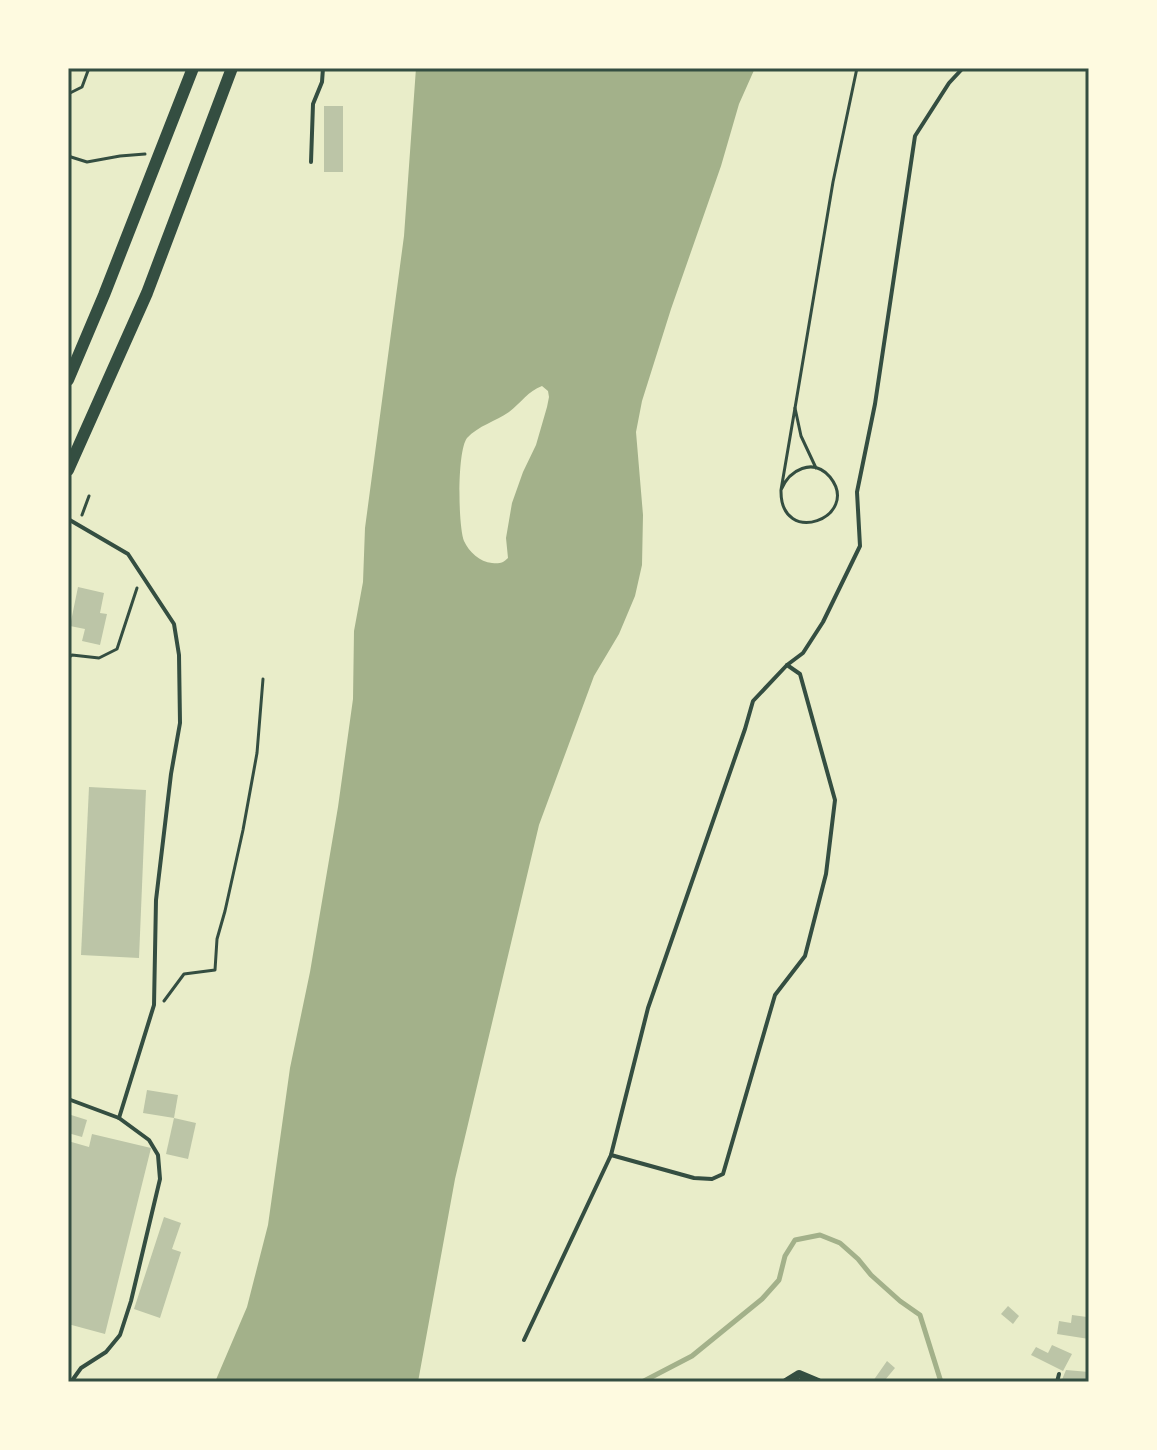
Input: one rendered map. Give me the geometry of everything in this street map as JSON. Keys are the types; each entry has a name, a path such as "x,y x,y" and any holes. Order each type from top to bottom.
{"highway":[{"path":"68,380 161,155 193,68"},
{"path":"68,470 147,293 232,68"}],"street":[{"path":"786,1382 799,1374 818,1382"}],"lane":[{"path":"311,162 313,104 322,82 323,68"},
{"path":"524,1340 611,1155 648,1008 753,701 787,665 803,653 823,622 860,546 857,492 875,404 915,136 949,83 963,68"},
{"path":"68,519 128,554 174,624 179,655 180,723 156,900 154,1005 119,1118"},
{"path":"611,1155 694,1178 712,1179 723,1174 775,995 805,956 826,874 835,800 800,674 787,665"},
{"path":"68,1099 119,1118 149,1140 158,1155 160,1179 120,1335 106,1352 81,1368 71,1382"},
{"path":"1057,1382 1059,1374"}],"path":[{"path":"68,94 82,87 89,68"},
{"path":"781,490 790,474 807,467 825,472 837,496 835,505 823,519 806,523 789,515 781,499 781,490 833,182 857,68"},
{"path":"68,154 87,162 120,156 161,155"},
{"path":"795,408 801,436 816,468"},
{"path":"78,525 89,496"},
{"path":"68,658 72,655 99,658 117,649 141,574"},
{"path":"154,1005 160,1005 170,995 184,974 215,970 217,939 243,830 257,753 263,679"}],"shaded area":[{"path":"416,68 755,68 739,104 642,401 636,432 643,515 642,565 635,596 619,634 594,676 539,825 455,1179 418,1382 215,1382 247,1307 268,1225 290,1068 338,807 353,699 354,631 363,582 365,528 404,236","holes":["542,386 548,391 547,407 536,445 512,503 506,538 508,558 499,563 483,561 469,549 462,533 461,457 467,438 509,412 533,391"]}],"building":[{"path":"324,106 343,106 343,172 324,172"},
{"path":"78,587 104,593 100,613 107,614 100,645 82,641 85,629 70,626"},
{"path":"89,787 146,790 139,958 81,955"},
{"path":"147,1090 178,1095 174,1118 143,1113"},
{"path":"68,1114 87,1120 82,1137 68,1133"},
{"path":"174,1118 196,1123 188,1159 166,1154"},
{"path":"92,1134 151,1148 105,1334 68,1324 68,1141 89,1147"},
{"path":"164,1217 181,1223 172,1249 181,1252 160,1318 134,1309"},
{"path":"1008,1306 1019,1316 1013,1324 1001,1314"},
{"path":"1072,1315 1087,1317 1089,1339 1057,1334 1059,1321 1071,1323"},
{"path":"1052,1345 1072,1354 1063,1371 1031,1355 1036,1347 1048,1353"},
{"path":"887,1361 895,1368 885,1380 888,1382 873,1381"},
{"path":"1066,1370 1089,1372 1089,1382 1061,1382"}],"waterway":[{"path":"642,1382 692,1356 762,1299 779,1280 785,1256 795,1240 820,1235 840,1243 871,1275 920,1315 941,1382"}]}
